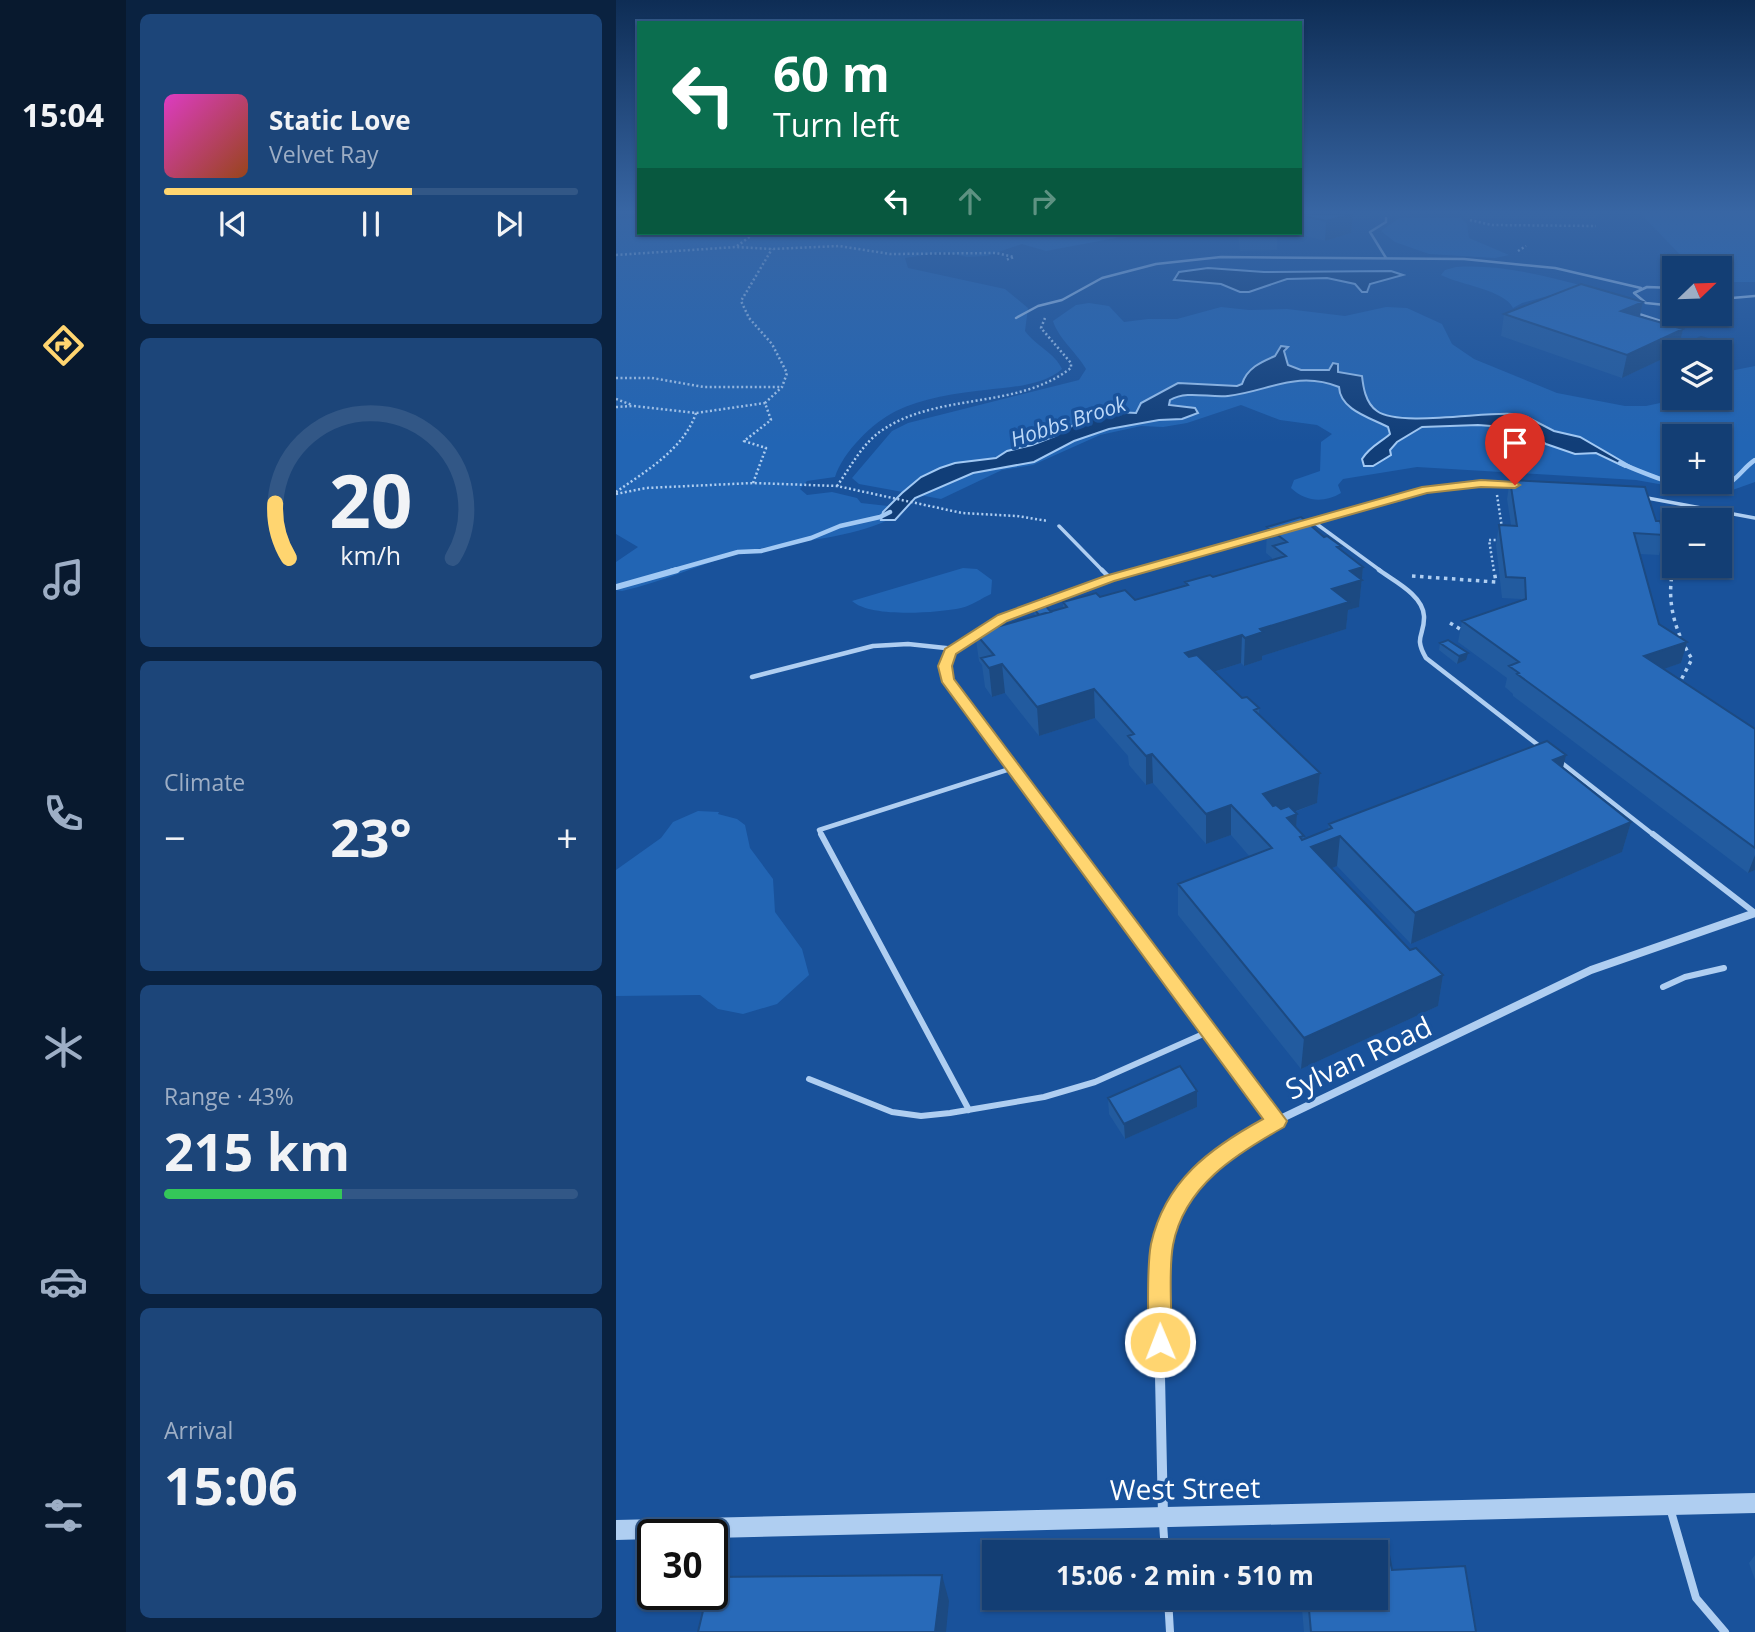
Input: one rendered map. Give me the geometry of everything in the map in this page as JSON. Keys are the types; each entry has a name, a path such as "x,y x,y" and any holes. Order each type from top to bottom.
{"street":[{"name":"Sylvan Road","path":"1163,1517 1159,1292 1162,1245 1176,1206 1202,1170 1236,1144 1276,1121 1591,970 1755,913"},
{"name":"West Street","path":"616,1530 1755,1503"}],"lane":[{"path":"1016,318 1029,310 1062,300 1080,290"},
{"path":"1638,290 1634,293 1636,298 1662,305"},
{"path":"1732,298 1755,296"},
{"path":"1625,310 1676,326 1664,331"},
{"path":"1303,525 1452,485 1521,485"},
{"path":"1636,496 1755,518"},
{"path":"1314,522 1417,598 1424,610 1424,623 1416,636 1418,647 1426,659 1545,751"},
{"path":"1059,526 1110,578"},
{"path":"1276,1121 947,679 945,666 950,652 1003,618 1110,578 1281,531"},
{"path":"752,677 873,646 908,644 955,649"},
{"path":"1555,758 1755,913"},
{"path":"969,1110 819,830 1013,768"},
{"path":"1663,987 1685,977 1724,968"},
{"path":"809,1079 892,1112 921,1116 1044,1097 1095,1082 1210,1031"},
{"path":"1669,1505 1696,1598 1725,1632"},
{"path":"1163,1517 1164,1540"},
{"path":"1169,1610 1170,1632"}],"path":[{"path":"616,407 633,406 696,413 765,403 782,387 787,373 772,344 749,318 741,301 745,290"},
{"path":"837,486 873,439 894,424 925,412 1045,385 1066,374 1071,363 1041,328 1052,306 1049,303"},
{"path":"617,379 652,377 704,387 782,387"},
{"path":"616,399 633,406"},
{"path":"753,482 766,448 744,441 771,421 765,403"},
{"path":"616,493 655,464 690,431 696,413"},
{"path":"616,493 646,488 753,482 837,486 962,513 1035,518 1059,526"},
{"path":"1384,574 1496,582 1489,540 1504,540 1495,484"},
{"path":"1670,578 1670,603 1682,645 1692,659 1681,680 1683,692"},
{"path":"1450,623 1471,635 1459,640"}],"shaded area":[{"path":"616,290 1006,290 1028,308 1025,331 1055,358 1062,369 1036,382 940,397 896,411 877,423 851,448 835,477 807,481 800,489 807,495 832,492 857,498 861,503 888,506 883,512 882,520 888,520 871,527 740,553 622,591 616,590 616,562 638,547 616,534"},
{"path":"1486,290 1569,290 1513,308"},
{"path":"1089,303 1109,306 1124,322 1177,319 1221,307 1249,310 1287,309 1345,316 1386,307 1407,308 1442,324 1452,344 1474,359 1557,393 1625,406 1662,403 1662,410 1732,410 1732,371 1755,366 1755,482 1732,490 1732,424 1662,424 1662,485 1636,480 1417,467 1343,479 1338,485 1341,493 1322,500 1315,499 1303,496 1291,488 1294,480 1320,471 1321,442 1332,434 1317,425 1280,420 1241,405 1187,423 1163,427 1141,426 1100,435 1033,465 1002,470 941,499 859,484 852,478 892,431 908,423 1079,380 1086,369 1053,321 1076,305"},
{"path":"1281,346 1288,347 1284,351 1288,365 1301,370 1329,370 1333,363 1338,364 1338,372 1362,376 1365,394 1373,408 1388,416 1421,418 1512,414 1527,417 1554,431 1580,437 1630,466 1625,467 1596,453 1575,454 1546,444 1517,428 1478,425 1422,427 1397,442 1390,450 1391,455 1373,466 1364,466 1362,459 1365,455 1390,434 1388,427 1350,407 1341,395 1339,387 1324,382 1296,381 1228,396 1177,397 1170,400 1169,405 1195,408 1198,413 1182,419 1159,420 1109,429 1074,441 1034,462 973,473 915,498 895,520 881,520 883,512 902,493 921,477 940,468 955,463 996,458 1007,451 1032,445 1055,436 1097,411 1136,413 1141,403 1178,383 1237,386 1242,384 1255,366 1275,356"},
{"path":"963,568 977,569 992,580 991,594 961,608 921,612 874,610 852,601"},
{"path":"698,811 719,812 718,814 737,819 745,825 750,848 773,879 775,912 802,949 809,975 777,1004 743,1014 718,1009 700,995 616,996 616,870 661,838 673,822"}],"building":[{"path":"1565,290 1602,290 1643,302 1621,311 1662,323 1662,326 1683,329 1627,355 1504,314"},
{"path":"1510,480 1645,487 1656,521 1660,521 1662,535 1634,533 1659,624 1687,642 1644,656 1755,729 1755,848 1517,674 1519,673 1509,666 1519,662 1462,621 1526,599 1525,578 1506,577 1499,525 1517,526"},
{"path":"1301,517 1324,537 1327,536 1341,546 1337,547 1363,567 1350,571 1362,580 1332,589 1349,602 1260,629 1263,632 1245,638 1242,635 1185,653 1189,657 1197,655 1242,698 1247,697 1259,708 1254,710 1320,773 1263,794 1273,806 1281,809 1289,806 1297,814 1287,818 1304,836 1300,837 1302,840 1332,828 1329,824 1547,741 1566,755 1553,760 1631,822 1415,913 1340,836 1311,847 1410,950 1416,948 1443,975 1304,1038 1178,884 1272,848 1231,805 1206,814 1152,754 1146,756 1128,736 1134,734 1094,689 1037,707 1002,664 989,668 981,658 994,655 975,633 1067,607 1063,602 1096,593 1100,597 1125,590 1135,600 1188,585 1185,582 1210,575 1213,577 1286,556 1273,546 1287,542 1267,527"},
{"path":"1045,605 1051,612 1039,615 1033,608"},
{"path":"1448,640 1468,653 1459,656 1440,643"},
{"path":"1180,1066 1197,1091 1124,1124 1108,1098"},
{"path":"1388,1550 1392,1570 1465,1566 1476,1632 1311,1632 1309,1610 1388,1610"},
{"path":"942,1575 935,1632 698,1632 703,1610 728,1610 728,1577"}],"waterway":[{"name":"Hobbs Brook","path":"1620,463 1673,483 1701,489 1726,485 1755,460"},
{"name":"Hobbs Brook","path":"671,571 738,552 761,551 811,538 840,526 880,517 890,512"},
{"name":"Hobbs Brook","path":"616,587 677,570"}],"route":[{"path":"1160,1342 1162,1245 1176,1206 1202,1170 1236,1144 1276,1121 947,679 945,666 950,652 1003,618 1110,578 1426,490 1452,485 1515,485"}]}
